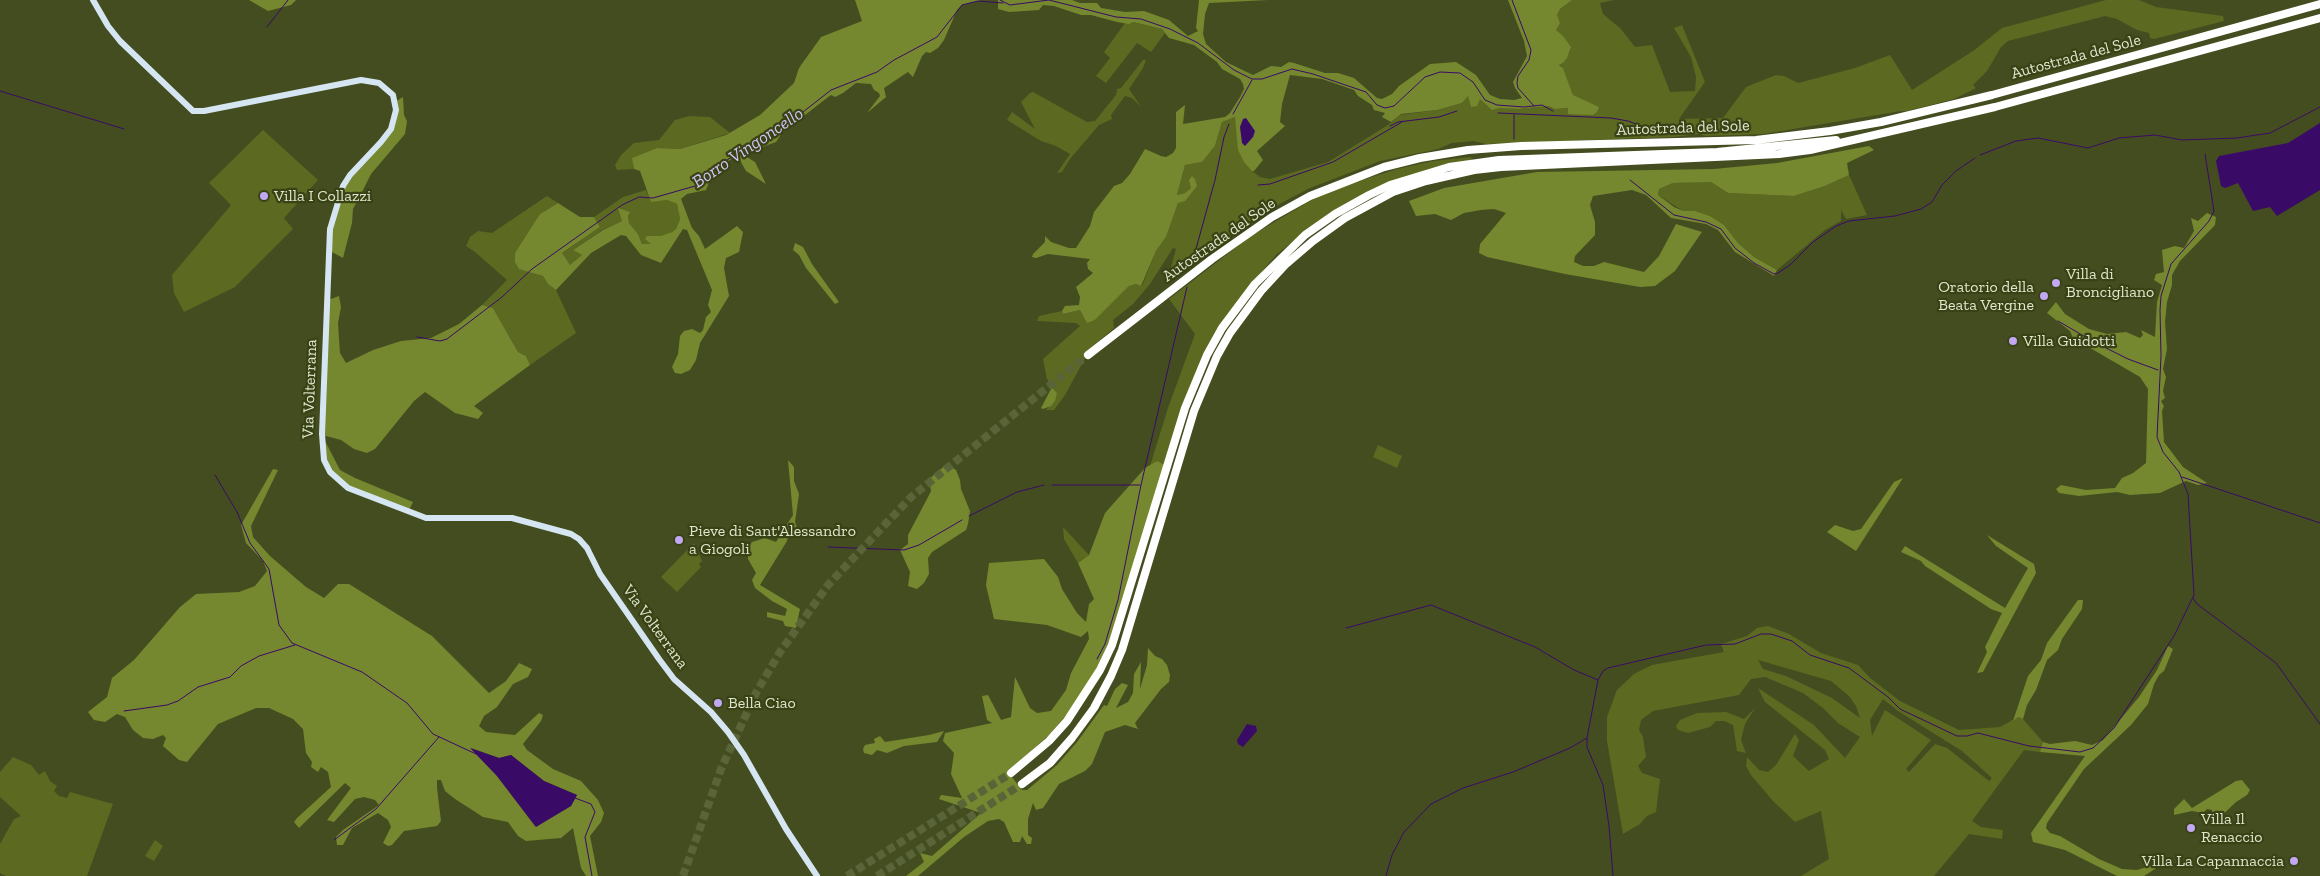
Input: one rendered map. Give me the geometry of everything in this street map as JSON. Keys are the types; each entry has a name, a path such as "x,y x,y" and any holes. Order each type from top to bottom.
{"highway":[{"name":"Autostrada del Sole","path":"1088,354 1212,259 1272,217 1310,196 1384,167 1420,158 1468,150 1578,144 1756,140 1830,131 1881,122 1992,95 2320,4"},
{"name":"Autostrada del Sole","path":"1022,784 1050,763 1072,738 1094,708 1111,676 1122,650 1196,405 1217,356 1230,333 1262,291 1285,265 1313,241 1373,202 1393,192 1450,174 1501,167 1779,154 1810,150 1995,106 2320,18"},
{"name":"Autostrada del Sole","path":"1011,773 1049,741 1067,720 1100,670 1112,645 1185,408 1207,355 1231,315 1255,284 1305,234 1335,214 1376,191 1415,176 1449,167 1499,160 1717,152 1778,147 1885,133"}],"main road":[{"name":"Via Volterrana","path":"93,0 108,26 120,41 193,111 204,111 361,80 379,83 393,95 396,110 391,129 350,175 343,186 330,229 322,434 324,460 330,472 348,488 426,518 512,518 571,534 579,539 587,548 600,574 674,679 711,712 728,732 744,755 786,829 817,876"}],"green space":[{"path":"249,0 296,0 291,5 268,11"},
{"path":"855,0 981,0 962,5 957,10 944,40 938,48 930,53 926,52 922,56 913,77 908,72 884,88 886,97 867,113 880,96 879,93 874,90 871,84 856,83 835,97 831,95 782,133 776,142 746,153 747,157 755,162 766,184 746,171 737,155 713,172 706,190 687,194 681,199 692,228 699,236 705,249 737,226 743,232 739,252 726,258 724,268 729,296 700,343 696,360 690,370 681,374 675,373 672,367 678,354 680,336 684,331 692,329 700,333 703,330 706,317 711,312 708,305 712,290 687,230 683,229 661,263 641,255 626,236 621,235 591,253 556,290 548,284 543,276 519,269 515,262 515,253 540,214 558,203 580,217 594,217 600,227 562,253 570,265 582,255 573,250 603,230 622,221 618,208 630,212 628,216 629,223 638,234 642,244 651,244 645,239 647,236 661,236 676,229 680,219 677,204 667,200 651,202 640,171 634,169 632,158 657,148 680,149 726,135 760,115 794,83 799,68 821,37 862,21"},
{"path":"998,0 1072,0 1080,3 1097,3 1101,8 1125,12 1144,11 1169,20 1188,36 1198,31 1196,28 1199,0 1268,0 1209,3 1205,14 1203,34 1206,44 1226,62 1253,75 1271,66 1281,67 1289,62 1325,73 1338,73 1354,78 1377,98 1382,99 1392,94 1399,86 1430,64 1456,62 1476,75 1490,95 1500,99 1514,100 1522,98 1513,82 1527,56 1524,41 1508,0 1572,0 1560,9 1557,15 1560,23 1556,30 1571,47 1567,58 1559,65 1563,68 1573,95 1599,107 1593,115 1568,114 1568,108 1555,109 1548,106 1492,110 1480,99 1477,106 1471,107 1468,96 1462,103 1437,110 1401,114 1391,122 1382,117 1385,113 1374,110 1372,105 1358,96 1354,90 1322,79 1290,75 1282,104 1280,122 1285,126 1257,151 1263,160 1254,171 1244,162 1238,150 1235,117 1222,122 1215,146 1202,162 1185,165 1177,195 1185,193 1191,188 1189,180 1192,176 1197,186 1185,201 1178,203 1166,237 1156,251 1141,286 1136,284 1129,286 1095,320 1087,323 1080,310 1063,314 1062,311 1065,306 1079,305 1080,297 1076,287 1093,273 1088,269 1087,263 1090,259 1048,254 1036,258 1032,257 1033,254 1045,242 1045,236 1051,242 1069,248 1076,248 1090,226 1094,212 1114,186 1122,183 1130,174 1145,149 1166,157 1173,153 1176,148 1176,112 1185,105 1183,124 1225,117 1230,113 1240,97 1244,89 1243,84 1240,79 1222,69 1217,62 1194,45 1169,38 1162,29 1133,22 1129,24 1091,15 1081,15 1054,6 1043,5 1039,10 1009,12 998,9"},
{"path":"1572,0 1614,0 1600,3 1603,14 1620,28 1635,47 1652,45 1670,92 1695,91 1696,77 1691,57 1674,28 1682,25 1705,82 1679,119 1723,118 1746,87 1776,75 1784,76 1798,83 1855,68 1890,55 1912,90 1973,51 2002,28 2106,0 2139,0 2156,7 2223,16 2224,21 2154,39 2150,38 2149,33 2137,30 2117,19 2105,16 2008,41 2001,47 1987,71 1973,85 1976,88 1954,99 1907,111 1763,134 1705,136 1699,134 1674,137 1486,144 1474,141 1452,143 1438,149 1380,161 1310,188 1283,202 1252,221 1182,272 1175,272 1171,267 1176,249 1173,248 1150,284 1133,304 1113,320 1114,328 1090,349 1065,395 1054,410 1046,410 1054,401 1057,393 1047,379 1043,359 1080,326 1076,323 1037,321 1039,316 1062,311 1063,314 1080,310 1087,322 1095,320 1129,286 1136,284 1142,286 1156,251 1166,237 1178,203 1191,188 1185,193 1177,195 1185,165 1202,162 1215,146 1222,122 1235,117 1252,171 1260,177 1270,179 1328,162 1388,125 1400,115 1437,110 1462,103 1468,95 1471,107 1480,99 1487,106 1519,109 1548,106 1555,109 1569,108 1568,113 1587,104 1573,95 1563,68 1559,64 1563,63 1570,51 1556,30 1557,15 1560,9"},
{"path":"1132,22 1162,29 1165,33 1151,52 1137,43 1106,83 1096,76 1110,58 1104,52 1125,23"},
{"path":"1143,60 1146,60 1143,68 1129,89 1141,107 1132,98 1125,96 1111,115 1112,119 1099,125 1070,159 1062,172 1057,173 1070,154 1056,146 1041,141 1007,120 1012,112 1035,129 1021,102 1033,92 1087,122 1095,121 1116,95 1117,89 1121,88"},
{"path":"403,97 404,115 407,121 405,134 371,174 353,209 352,223 343,258 330,251 330,229 343,186 391,129 395,102"},
{"path":"689,116 710,117 730,133 680,149 657,148 633,158 634,169 617,170 615,165 621,155 634,143 659,140 675,120"},
{"path":"263,130 318,180 284,218 293,229 235,287 184,312 174,293 172,275 231,205 209,183"},
{"path":"1869,146 1874,150 1847,163 1849,175 1825,186 1794,196 1728,193 1711,182 1673,183 1659,189 1658,195 1674,207 1683,211 1695,211 1710,216 1724,225 1738,243 1754,257 1777,270 1774,276 1735,252 1718,230 1706,224 1671,218 1646,195 1632,190 1593,196 1590,205 1595,222 1595,235 1575,256 1574,262 1583,266 1594,266 1604,262 1644,272 1659,256 1676,224 1702,232 1675,271 1655,286 1640,287 1565,274 1487,257 1479,253 1480,244 1506,213 1494,209 1481,210 1464,213 1451,220 1435,214 1416,216 1409,201 1444,188 1537,172 1714,169 1777,163"},
{"path":"1471,157 1472,160 1402,178 1299,237 1277,254 1249,286 1216,334 1165,465 1157,461 1150,466 1168,408 1195,334 1169,299 1251,236 1315,198 1350,184 1397,169 1433,161"},
{"path":"1849,175 1867,215 1846,219 1841,210 1841,221 1825,230 1777,270 1754,257 1738,243 1724,225 1710,216 1695,211 1683,211 1658,195 1659,189 1673,183 1711,182 1728,193 1794,196 1825,186"},
{"path":"646,190 651,201 667,200 677,204 680,219 676,229 667,235 646,239 652,244 642,244 638,234 629,223 628,216 619,209 622,221 602,230 573,250 583,255 570,265 561,254 600,227 594,217 623,197"},
{"path":"547,196 558,203 540,214 537,274 543,276 548,284 556,290 576,333 530,365 526,356 518,352 493,308 482,305 507,280 466,246 470,237 478,231 492,233"},
{"path":"2207,213 2216,217 2215,225 2180,261 2172,275 2165,322 2167,349 2163,369 2166,377 2163,391 2165,398 2161,401 2164,406 2162,411 2164,442 2183,467 2207,483 2198,485 2186,481 2160,493 2130,495 2117,492 2079,496 2059,493 2056,489 2061,485 2086,490 2115,488 2122,478 2133,473 2146,463 2148,389 2140,377 2073,338 2070,331 2047,313 2056,302 2065,314 2089,329 2107,334 2126,332 2140,338 2143,335 2141,330 2155,337 2157,302 2162,285 2154,280 2156,274 2164,272 2162,250 2175,246 2184,248 2194,231 2191,218 2198,221"},
{"path":"795,243 803,247 812,264 839,302 835,304 806,268 799,255 793,250"},
{"path":"339,296 341,307 338,323 340,353 346,363 373,350 401,341 431,338 459,324 482,305 493,308 518,352 526,356 530,365 474,406 483,413 478,419 455,413 425,392 414,401 375,449 367,453 354,449 341,440 322,435 328,300"},
{"path":"1052,387 1057,393 1055,401 1051,406 1043,409 1041,408"},
{"path":"322,435 340,470 413,502 408,512 348,488 330,472 324,460"},
{"path":"1378,445 1402,456 1397,468 1373,457"},
{"path":"788,460 794,467 794,481 799,494 795,522 799,534 793,537 790,530 787,541 760,585 800,609 796,628 785,626 783,621 767,617 767,612 785,616 787,609 772,601 755,588 752,580 756,573 748,559 748,548 752,542 765,538 776,542 793,515"},
{"path":"1157,461 1165,465 1110,640 1093,676 1069,712 1050,734 1008,772 1022,790 1027,790 1057,765 1077,742 1104,705 1107,706 1115,689 1122,683 1128,685 1116,708 1128,702 1133,693 1134,674 1141,662 1140,689 1147,665 1148,648 1167,665 1170,675 1169,682 1161,689 1135,723 1138,729 1125,725 1105,732 1092,764 1085,771 1059,784 1043,808 1036,810 1033,803 1028,819 1028,835 1032,838 1031,844 1027,844 1022,836 1020,842 1013,842 1004,822 999,819 988,821 964,837 918,876 906,876 924,862 920,853 932,856 981,813 939,799 941,795 962,798 951,774 954,753 943,741 945,733 992,723 987,720 982,696 988,695 1001,720 1011,717 1015,677 1030,708 1037,713 1051,711 1066,690 1071,673 1089,639 1088,631 1081,637 1047,625 994,619 986,585 989,563 1044,559 1058,577 1062,589 1077,613 1086,622 1089,604 1094,599 1078,563 1089,555 1105,513 1145,468"},
{"path":"947,464 956,470 960,480 961,489 970,511 968,524 966,530 932,552 928,558 929,574 924,583 917,589 908,586 910,572 900,550 908,544 908,535 931,491 929,479"},
{"path":"273,469 278,470 251,526 253,537 270,556 306,587 324,598 338,584 349,584 432,636 489,693 506,681 519,663 532,669 528,677 513,684 497,707 484,716 479,726 486,732 515,735 539,713 543,715 541,721 523,744 527,750 553,769 581,781 598,800 604,813 601,822 590,836 598,876 586,876 581,868 573,828 561,838 526,841 518,836 508,822 483,817 455,799 445,791 441,780 437,780 437,788 441,821 437,826 404,831 392,845 388,846 383,843 391,827 388,820 378,813 352,828 343,845 337,845 336,837 343,830 379,805 375,800 364,797 355,799 334,822 327,820 351,788 345,783 299,828 294,822 297,818 331,787 328,772 321,767 318,772 311,767 312,762 306,753 303,729 293,719 269,708 256,708 218,724 187,762 179,760 163,746 166,738 163,735 153,739 143,738 133,730 125,717 117,714 105,722 94,720 88,712 107,697 112,678 134,660 180,607 196,594 239,592 255,586 267,571 263,561 246,543 241,525","holes":["471,748 499,758 511,755 544,781 577,795 571,806 535,826 497,776"]},
{"path":"1903,478 1856,551 1827,532 1835,525 1853,531 1861,529 1894,482"},
{"path":"1063,527 1089,555 1078,563 1064,539"},
{"path":"1987,535 2034,564 2036,573 1983,672 1977,673 1987,652 1985,647 2002,613 1991,609 1925,566 1921,561 1901,552 1905,546 2005,608 2028,568 1996,546"},
{"path":"694,543 702,561 699,564 701,567 677,592 661,577"},
{"path":"2078,600 2083,600 2082,609 2062,639 2058,650 2047,660 2036,690 2027,705 2023,719 2018,717 2013,721 2028,676 2041,660 2047,643"},
{"path":"1768,626 1789,634 1821,653 1858,665 1870,678 1900,701 1959,730 2000,727 2018,717 2023,719 2043,742 2043,747 2040,752 2024,750 1972,821 1981,827 2003,830 2002,839 1969,834 1934,876 1801,876 1829,859 1821,811 1795,822 1773,801 1751,775 1746,766 1747,757 1759,770 1768,772 1776,765 1795,734 1799,740 1793,756 1809,771 1829,759 1825,750 1765,702 1758,688 1814,725 1845,758 1860,737 1838,723 1823,708 1803,693 1765,677 1751,679 1739,695 1653,711 1641,720 1639,730 1643,737 1646,757 1638,766 1642,773 1660,779 1656,812 1647,816 1640,824 1623,834 1607,741 1607,717 1617,690 1634,674 1652,665 1724,652 1721,644 1747,636 1757,628","holes":["1758,660 1831,681 1849,696 1856,706 1860,718 1832,698 1786,676 1763,669","1883,699 1898,711 1962,751 1992,778 1989,781 1947,748 1935,744 1909,772 1906,769 1931,740 1885,710 1872,736 1870,720"]},
{"path":"2168,646 2173,649 2164,671 2159,675 2154,684 2148,704 2131,725 2084,769 2047,823 2046,828 2050,833 2060,836 2099,859 2122,869 2137,870 2169,860 2144,876 2117,876 2065,850 2033,842 2031,833 2085,756 2040,752 2043,742 2050,744 2075,741 2092,745 2103,740 2139,697 2157,670"},
{"path":"1755,708 1745,724 1741,740 1746,753 1737,751 1733,725 1724,721 1716,721 1710,727 1688,733 1678,730 1676,726 1680,720 1697,713 1726,712 1744,719"},
{"path":"944,731 937,742 904,746 887,753 877,750 872,755 864,753 863,749 865,745 875,743 874,739 880,736 885,742"},
{"path":"13,757 31,765 39,775 45,771 50,781 57,786 54,791 59,796 67,798 70,792 113,804 87,876 6,876 0,873 0,844 14,819 21,816 0,797 0,772"},
{"path":"2242,780 2250,790 2247,795 2236,802 2215,822 2211,820 2212,810 2207,809 2203,813 2192,811 2174,815 2174,809 2184,799 2192,808 2236,781"},
{"path":"155,840 163,846 154,861 145,856"}],"shaded area":[{"path":"1246,118 1255,131 1253,137 1245,146 1242,143 1240,127 1243,119"},
{"path":"2320,123 2320,190 2277,216 2270,207 2253,211 2238,183 2225,188 2221,186 2216,161 2219,156 2288,143"},
{"path":"1247,724 1256,726 1257,731 1243,747 1238,744 1237,740"},
{"path":"470,748 499,758 511,755 544,781 577,795 571,806 536,827 497,776"}],"waterway":[{"path":"267,27 288,0"},
{"path":"1000,0 1010,5 1049,0 1116,17 1141,19 1170,29 1198,43 1234,70 1252,79 1262,79 1292,69 1366,92 1377,105 1385,108 1394,106 1425,77 1440,72 1460,73 1473,82 1485,100 1497,105 1524,107 1542,105 1553,111"},
{"path":"1512,0 1531,50 1529,60 1518,76 1518,88 1534,106"},
{"name":"Borro Vingoncello","path":"417,337 440,341 447,339 502,297 532,269 622,205 639,197 653,198 695,186 721,164 780,130 831,90 877,72 894,60 937,37 962,5 978,1 1003,3"},
{"path":"1233,114 1252,80"},
{"path":"0,91 124,129"},
{"path":"1980,155 2016,141 2038,138 2088,148 2119,138 2155,135 2182,140 2237,138 2270,133 2320,107"},
{"path":"1390,126 1398,122 1439,117 1457,111"},
{"path":"1498,113 1611,118 1628,121 1646,128"},
{"path":"1514,115 1514,139"},
{"path":"1258,185 1270,184 1333,162 1402,122"},
{"path":"1191,267 1229,124"},
{"path":"1613,876 1603,785 1587,747 1598,680 1603,671 1608,668 1706,645 1735,644 1761,634 1771,634 1792,641 1810,655 1849,668 1888,697 1900,709 1957,736 1978,733 2029,746 2080,752 2093,748 2114,728 2174,636 2194,595 2188,494 2179,472 2163,452 2157,437 2161,356 2160,310 2161,296 2171,264 2209,221 2214,211 2205,154"},
{"path":"1630,180 1674,215 1706,222 1721,229 1735,248 1754,263 1774,274 1790,265 1813,242 1836,226 1849,221 1895,216 1921,209 1932,202 1942,185 1956,171 1975,158"},
{"path":"1097,659 1105,644 1118,600 1141,485 1187,287"},
{"path":"2058,321 2128,359 2158,370"},
{"path":"215,475 237,512 250,543 269,569 279,625 292,643 362,672 407,703 433,734 476,754"},
{"path":"2182,477 2320,523"},
{"path":"969,516 1017,492 1044,485"},
{"path":"1052,485 1140,485"},
{"path":"828,547 904,550 919,545 962,520"},
{"path":"2193,598 2197,604 2276,663 2320,724"},
{"path":"1346,628 1431,605 1535,647 1574,670 1598,680"},
{"path":"124,711 167,705 178,701 198,687 230,677 241,666 259,656 295,645"},
{"path":"334,840 376,809 439,737"},
{"path":"1386,876 1392,855 1404,832 1431,804 1463,788 1513,772 1570,748 1587,738"},
{"path":"575,798 591,804 595,812 585,837 592,876"}],"tunnel":[{"path":"683,876 721,769 757,691 780,652 828,585 911,497 1088,355"},
{"path":"847,876 1011,773"},
{"path":"877,876 1022,784"}],"place":[{"name":"Villa I Collazzi","path":"264,196"},
{"name":"Villa di Broncigliano","path":"2056,283"},
{"name":"Oratorio della Beata Vergine","path":"2044,296"},
{"name":"Villa Guidotti","path":"2013,341"},
{"name":"Pieve di Sant'Alessandro a Giogoli","path":"679,540"},
{"name":"Bella Ciao","path":"718,703"},
{"name":"Villa Il Renaccio","path":"2191,828"},
{"name":"Villa La Capannaccia","path":"2294,861"}]}
